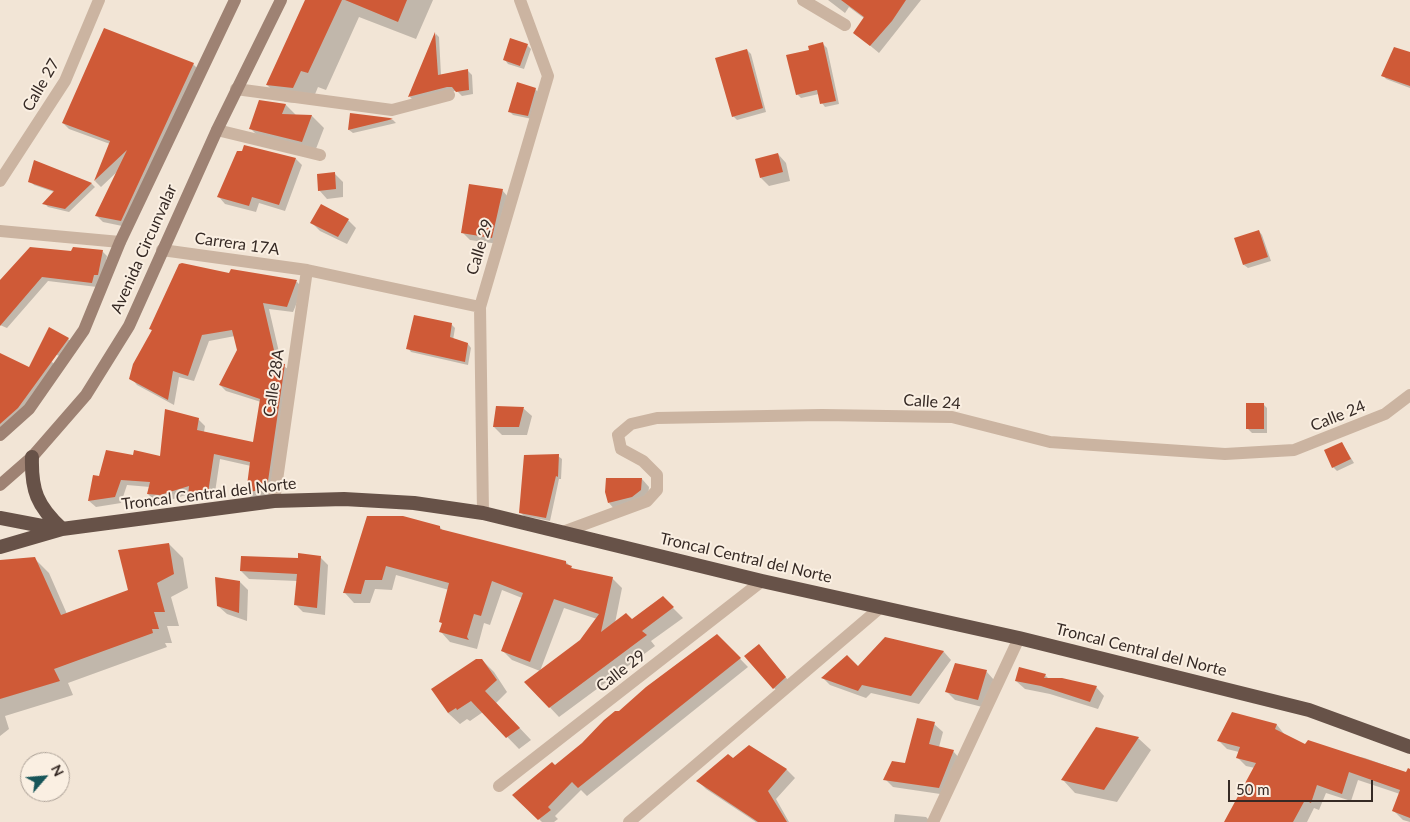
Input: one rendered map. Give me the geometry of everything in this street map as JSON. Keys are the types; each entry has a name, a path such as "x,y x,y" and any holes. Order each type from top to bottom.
{"highway":[{"path":"32,457 31,478 36,498 47,515 62,529"},
{"name":"Troncal Central del Norte","path":"62,529 274,501 344,499 404,503 483,513 762,581 1019,638 1309,710 1410,747"},
{"path":"0,518 62,529"},
{"path":"0,546 62,529"}],"main road":[{"name":"Avenida Circunvalar","path":"0,435 29,409 84,330 120,242 235,0"},
{"name":"Avenida Circunvalar","path":"0,485 32,457 86,395 129,326 236,89 281,0"}],"street":[{"name":"Calle 27","path":"0,180 65,82 99,0"},
{"name":"Calle 29","path":"483,513 480,307 548,76 520,0"},
{"path":"802,0 845,25"},
{"path":"236,89 392,110 449,95"},
{"path":"217,130 320,156"},
{"path":"0,231 120,242"},
{"name":"Carrera 17A","path":"162,250 307,270 480,307"},
{"name":"Calle 28A","path":"274,501 307,270"},
{"name":"Calle 24","path":"563,532 647,501 657,490 657,475 643,461 621,449 618,435 630,424 657,418 822,415 952,416 1050,442 1225,454 1294,450 1386,414 1410,395"},
{"name":"Calle 29","path":"499,786 762,581"},
{"path":"629,822 881,607"},
{"path":"933,822 1019,638"}],"building":[{"path":"305,0 342,0 308,73 301,71 293,88 266,85"},
{"path":"345,0 407,0 398,22"},
{"path":"841,0 906,0 892,21 870,46 853,33 864,17"},
{"path":"104,28 194,63 121,221 95,216 127,150 94,181 110,141 62,123"},
{"path":"435,32 438,75 468,69 469,90 456,92 452,87 447,87 408,97"},
{"path":"510,38 528,44 520,66 503,60"},
{"path":"823,42 836,101 820,104 817,90 796,95 786,55 809,50 808,46"},
{"path":"1394,47 1410,52 1410,86 1381,76"},
{"path":"747,49 763,108 732,117 715,58"},
{"path":"517,82 536,88 528,116 508,112"},
{"path":"259,100 286,104 282,114 312,115 302,142 249,129"},
{"path":"350,113 390,118 393,119 348,130"},
{"path":"244,145 296,158 279,205 252,197 249,206 217,197 237,151 242,151"},
{"path":"778,153 783,172 760,178 755,159"},
{"path":"34,160 92,183 65,209 42,204 54,191 28,182"},
{"path":"335,172 336,189 318,191 317,174"},
{"path":"469,184 503,189 492,238 461,233"},
{"path":"321,204 349,219 338,237 310,223"},
{"path":"1259,230 1268,257 1243,265 1234,238"},
{"path":"30,247 71,251 73,247 103,250 98,275 94,275 92,283 42,277 0,326 0,280"},
{"path":"182,263 229,273 231,269 297,280 287,307 263,303 277,363 285,364 267,488 246,493 250,462 214,454 208,493 188,496 189,486 160,495 147,494 150,482 121,480 115,497 88,501 93,475 99,476 106,450 133,455 134,450 160,456 165,409 199,418 197,430 253,442 260,399 219,385 237,350 232,330 202,335 188,376 173,371 168,400 129,379 133,364 152,330 149,329 179,264"},
{"path":"414,315 452,323 450,337 468,343 465,362 406,349"},
{"path":"49,327 69,338 18,408 0,424 0,353 29,367"},
{"path":"1246,403 1264,403 1264,429 1246,429"},
{"path":"496,406 524,407 519,427 493,427"},
{"path":"1342,442 1351,459 1332,468 1324,450"},
{"path":"559,454 558,477 556,476 546,518 519,513 524,455"},
{"path":"606,478 642,478 641,490 632,497 608,503 605,492"},
{"path":"367,516 403,516 440,526 440,529 566,561 566,564 572,566 571,568 613,577 601,632 626,613 632,619 663,596 674,607 642,631 647,635 549,708 524,682 580,640 599,614 554,599 530,662 501,651 523,593 492,581 481,616 474,614 467,637 469,640 439,632 442,623 439,622 449,583 386,566 382,580 365,580 361,594 343,593"},
{"path":"169,543 174,574 157,583 165,612 154,612 159,629 152,629 153,633 54,669 60,681 0,699 0,560 35,557 61,615 128,590 118,550"},
{"path":"298,553 321,556 317,608 294,605 297,574 240,571 241,556 298,558"},
{"path":"215,577 240,581 239,613 217,606"},
{"path":"717,634 741,658 578,788 572,782 548,807 551,810 538,820 512,795 552,762 555,765 582,743 615,711 619,711 646,687"},
{"path":"885,637 944,651 911,696 862,685 858,691 821,678 847,655 858,666"},
{"path":"759,644 786,677 773,689 744,656"},
{"path":"476,659 482,659 497,680 485,691 520,728 506,738 471,701 457,710 456,708 448,713 431,689"},
{"path":"955,663 987,670 978,700 945,692"},
{"path":"1019,667 1046,674 1044,678 1062,678 1097,686 1090,702 1041,686 1015,681"},
{"path":"1232,712 1277,724 1275,729 1305,744 1308,740 1406,772 1408,768 1410,769 1410,818 1392,811 1400,790 1349,772 1342,794 1317,785 1311,803 1305,800 1293,822 1224,822 1256,763 1236,758 1240,747 1217,741"},
{"path":"917,718 935,722 929,744 954,750 939,788 883,780 892,761 905,763"},
{"path":"1096,727 1139,737 1104,790 1061,780"},
{"path":"749,745 787,769 768,791 787,822 758,822 696,781 728,754 733,758"}]}
